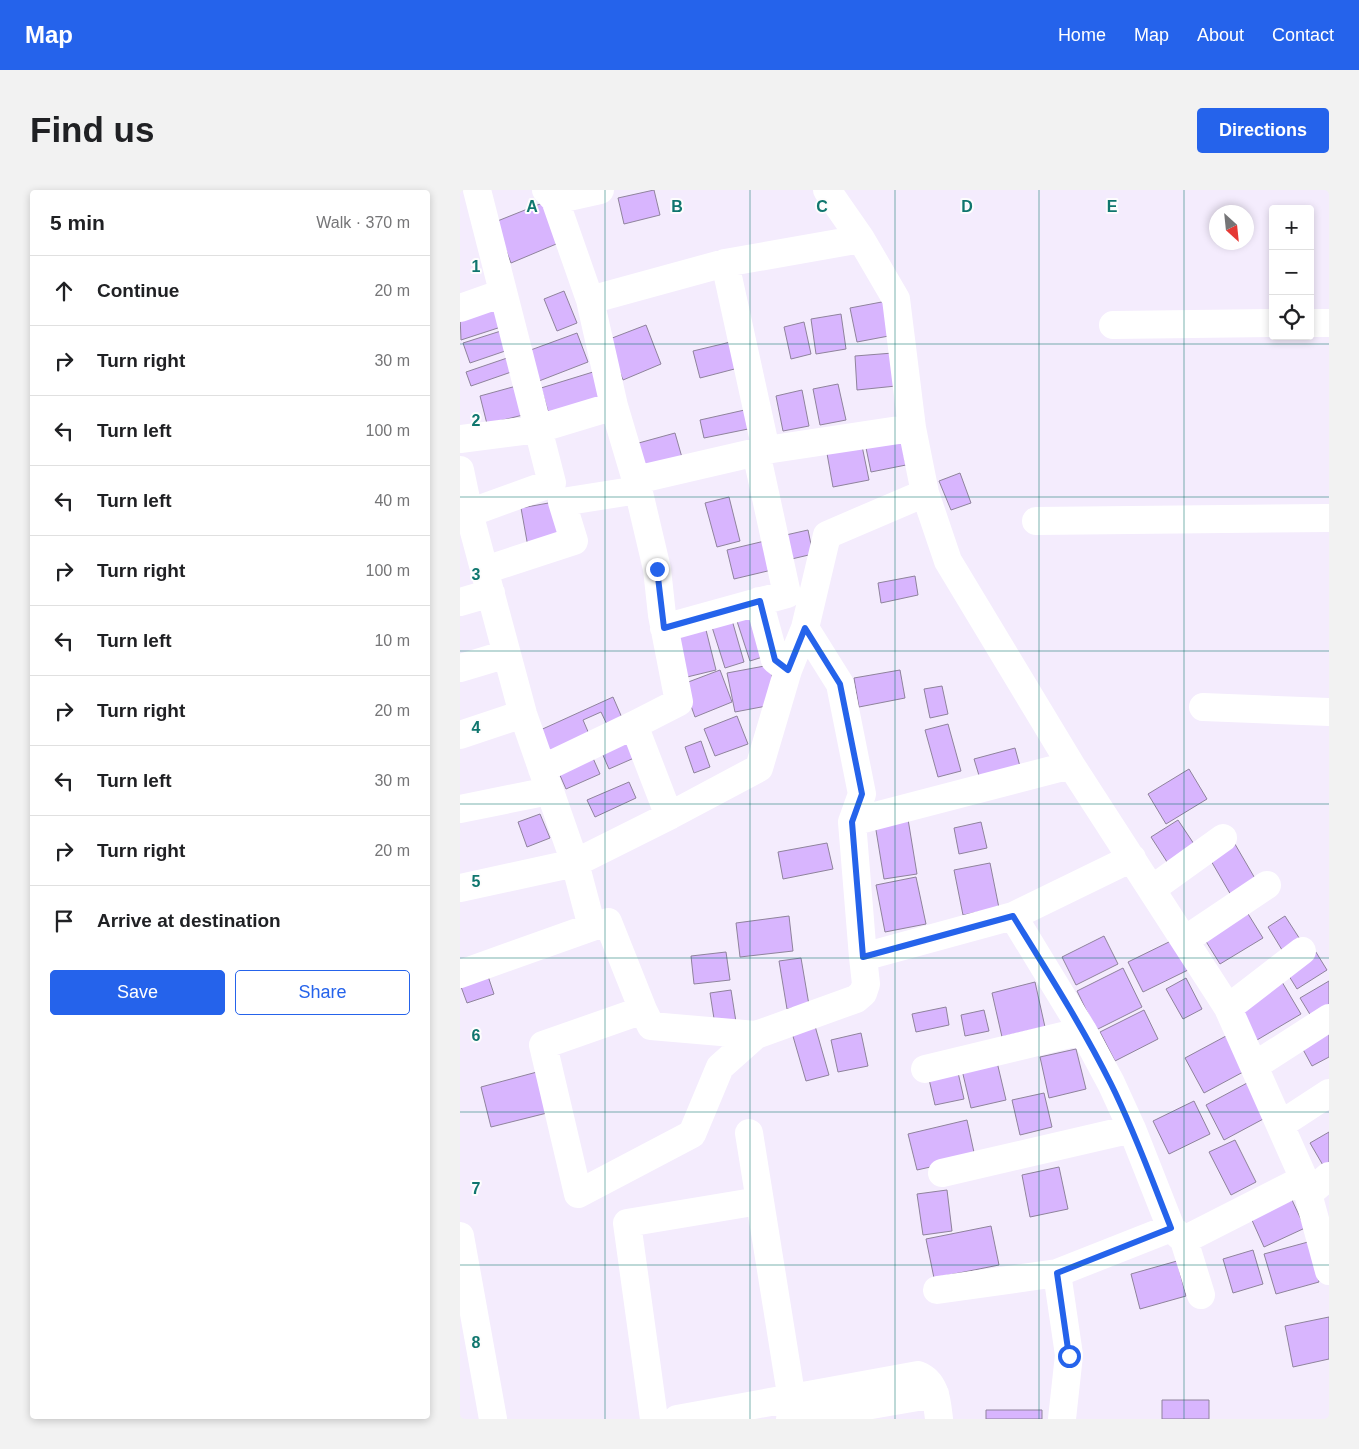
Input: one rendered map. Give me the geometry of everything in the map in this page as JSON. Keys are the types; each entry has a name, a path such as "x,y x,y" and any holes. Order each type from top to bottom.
{"street":[{"path":"460,192 466,190"},
{"path":"469,513 552,483 477,190"},
{"path":"460,809 546,780 634,725 679,702 664,628 657,569 637,485 614,406 590,300 550,195 600,190"},
{"path":"827,190 860,239 896,299 912,428 925,493 948,561 1071,765 1228,1008 1280,1125 1314,1183 1327,1252"},
{"path":"590,300 725,263 860,239"},
{"path":"664,628 787,594 725,263"},
{"path":"460,308 503,293"},
{"path":"1114,325 1269,323"},
{"path":"1314,323 1329,323"},
{"path":"460,439 538,428 614,406"},
{"path":"460,602 488,582 574,541 562,502 637,485 761,451 912,428"},
{"path":"460,470 469,513 524,714 576,863 592,928"},
{"path":"460,888 576,863 759,768 788,670 805,628 827,535 925,493"},
{"path":"1036,521 1329,518"},
{"path":"760,601 775,660 788,670"},
{"path":"643,1010 543,1045 578,1194 692,1134 720,1067 756,1035 856,998 863,993 866,984 852,822 862,794 840,684 805,628"},
{"path":"460,668 507,654"},
{"path":"1203,707 1329,712"},
{"path":"460,735 524,714"},
{"path":"634,725 669,816"},
{"path":"852,822 1071,765"},
{"path":"1152,889 1223,838"},
{"path":"863,957 1013,916 1132,858"},
{"path":"1184,940 1267,885"},
{"path":"1013,916 1082,1031 1111,1084 1202,1295"},
{"path":"460,974 608,922 651,1026 756,1035"},
{"path":"1228,1008 1302,951"},
{"path":"1254,1066 1329,1018"},
{"path":"925,1068 1082,1031"},
{"path":"1280,1125 1329,1093"},
{"path":"942,1173 1132,1129"},
{"path":"749,1133 793,1414"},
{"path":"937,1290 1057,1273 1177,1234 1314,1183"},
{"path":"654,1419 627,1223 759,1201"},
{"path":"460,1236 493,1419"},
{"path":"1057,1273 1069,1356 1062,1419"},
{"path":"678,1419 793,1414 931,1396"}],"building":[{"path":"654,190 660,215 624,224 618,198"},
{"path":"545,202 561,242 511,263 495,222"},
{"path":"564,291 577,323 557,331 544,299"},
{"path":"887,301 894,335 857,342 850,308"},
{"path":"497,303 504,326 461,340 460,315"},
{"path":"841,314 846,349 816,354 811,319"},
{"path":"804,322 811,354 791,359 784,327"},
{"path":"646,325 661,364 623,380 607,340"},
{"path":"504,330 511,349 470,363 463,343"},
{"path":"577,333 588,362 539,381 528,351"},
{"path":"739,340 746,366 700,378 693,351"},
{"path":"893,353 896,386 857,390 855,356"},
{"path":"513,356 517,370 471,386 466,372"},
{"path":"593,372 603,405 551,421 541,388"},
{"path":"838,384 846,420 820,425 813,389"},
{"path":"520,385 527,414 487,424 480,396"},
{"path":"802,390 809,426 783,431 776,396"},
{"path":"749,409 753,428 704,438 700,420"},
{"path":"675,433 683,461 643,471 635,444"},
{"path":"901,436 906,465 871,472 865,443"},
{"path":"861,441 869,480 833,487 826,448"},
{"path":"960,473 971,503 951,510 939,481"},
{"path":"729,497 740,541 717,547 705,503"},
{"path":"554,502 562,540 528,547 521,508"},
{"path":"808,530 813,554 783,561 777,537"},
{"path":"769,540 776,569 734,579 727,550"},
{"path":"915,576 918,595 881,603 878,583"},
{"path":"753,606 769,655 750,661 734,612"},
{"path":"732,620 744,662 725,668 712,627"},
{"path":"706,630 716,670 683,678 673,638"},
{"path":"770,665 777,704 735,712 727,673"},
{"path":"720,670 732,702 695,717 683,684"},
{"path":"900,670 905,698 859,707 854,678"},
{"path":"942,686 948,714 930,718 924,689"},
{"path":"613,697 626,727 611,733 601,712 583,720 592,741 549,760 536,732"},
{"path":"737,716 748,744 715,756 704,729"},
{"path":"948,724 961,771 938,777 925,730"},
{"path":"631,732 641,755 609,769 599,746"},
{"path":"701,741 710,767 694,773 685,747"},
{"path":"1015,748 1021,770 981,782 974,759"},
{"path":"589,749 600,774 566,789 555,764"},
{"path":"1189,769 1207,799 1166,824 1148,794"},
{"path":"629,782 636,798 595,817 587,800"},
{"path":"907,813 917,874 884,879 874,818"},
{"path":"540,814 550,838 527,847 518,822"},
{"path":"1178,820 1196,847 1169,865 1151,837"},
{"path":"981,822 987,848 959,854 954,828"},
{"path":"1232,839 1260,887 1235,902 1207,854"},
{"path":"827,843 833,869 783,879 778,852"},
{"path":"990,863 999,908 963,915 954,870"},
{"path":"916,877 926,924 885,932 876,885"},
{"path":"1245,909 1263,938 1220,964 1202,935"},
{"path":"789,916 793,951 740,957 736,923"},
{"path":"1285,916 1305,947 1287,958 1268,927"},
{"path":"1104,936 1118,964 1076,985 1062,957"},
{"path":"1173,940 1188,970 1143,992 1128,962"},
{"path":"1314,949 1327,970 1297,989 1284,968"},
{"path":"726,952 730,980 694,984 691,956"},
{"path":"801,958 809,1005 787,1009 779,961"},
{"path":"1123,968 1142,1007 1096,1030 1077,991"},
{"path":"486,970 494,994 467,1003 460,984"},
{"path":"1186,978 1202,1009 1183,1019 1166,989"},
{"path":"1329,981 1329,1012 1314,1021 1300,998"},
{"path":"1035,982 1045,1027 1002,1037 992,993"},
{"path":"1282,982 1301,1014 1257,1040 1238,1008"},
{"path":"731,990 736,1022 715,1025 710,993"},
{"path":"946,1007 949,1025 916,1032 912,1014"},
{"path":"984,1010 989,1031 965,1036 961,1015"},
{"path":"1144,1010 1158,1039 1115,1061 1100,1032"},
{"path":"813,1019 829,1075 806,1081 790,1026"},
{"path":"1329,1027 1329,1057 1312,1066 1300,1044"},
{"path":"861,1033 868,1066 838,1072 831,1040"},
{"path":"1226,1036 1245,1071 1204,1093 1185,1058"},
{"path":"1076,1049 1086,1089 1049,1098 1040,1057"},
{"path":"997,1062 1006,1100 971,1108 962,1070"},
{"path":"957,1068 964,1099 935,1105 928,1075"},
{"path":"537,1072 547,1113 491,1127 481,1087"},
{"path":"1249,1082 1267,1117 1224,1140 1206,1105"},
{"path":"1044,1093 1052,1127 1020,1135 1012,1100"},
{"path":"1194,1101 1210,1134 1169,1154 1153,1121"},
{"path":"967,1120 975,1157 917,1170 908,1134"},
{"path":"1329,1132 1329,1164 1324,1167 1310,1143"},
{"path":"1235,1140 1256,1182 1231,1195 1209,1152"},
{"path":"1059,1167 1068,1209 1030,1217 1022,1175"},
{"path":"947,1190 952,1231 923,1235 917,1194"},
{"path":"1292,1200 1305,1228 1264,1247 1251,1218"},
{"path":"991,1226 999,1265 934,1278 926,1239"},
{"path":"1308,1242 1319,1282 1276,1294 1264,1254"},
{"path":"1253,1250 1263,1284 1233,1293 1223,1259"},
{"path":"1177,1261 1186,1296 1140,1309 1131,1274"},
{"path":"1329,1317 1329,1359 1293,1367 1285,1326"},
{"path":"1162,1400 1209,1400 1209,1419 1162,1419"},
{"path":"986,1410 1042,1410 1042,1419 986,1419"}],"route":[{"path":"657,569 664,628 760,601 775,660 788,670 805,628 840,684 862,794 852,822 863,957 1013,916 1082,1031 1111,1084 1132,1129 1171,1228 1057,1273 1069,1356"}]}
